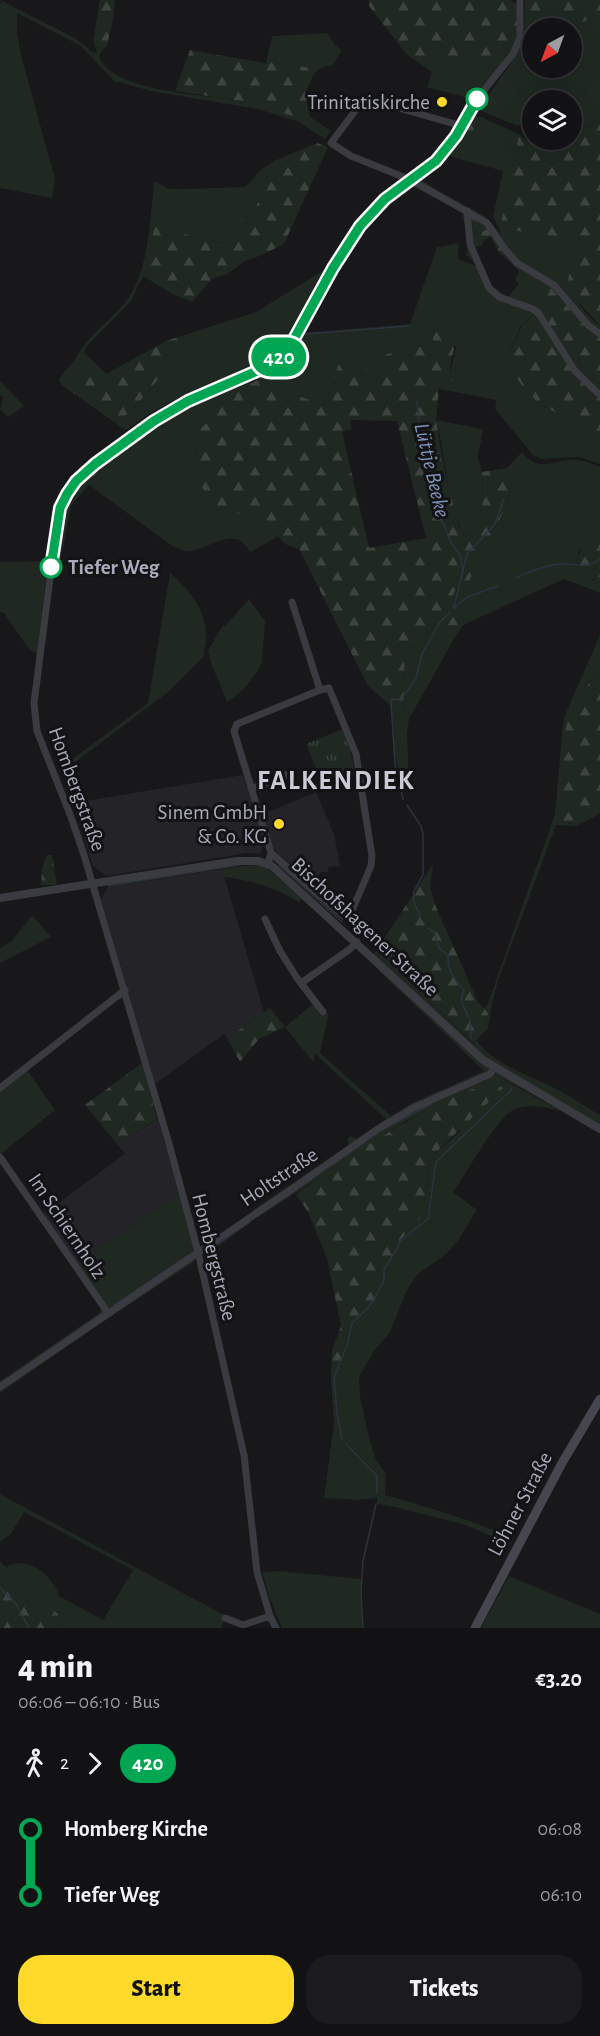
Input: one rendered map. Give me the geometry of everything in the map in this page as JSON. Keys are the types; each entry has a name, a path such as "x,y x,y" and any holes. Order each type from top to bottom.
{"main road":[{"name":"Löhner Straße","path":"475,1628 562,1463 600,1399"}],"street":[{"name":"Hombergstraße","path":"276,1628 270,1616 257,1572 244,1455 198,1252 125,990 71,816 37,731 34,717 57,524 63,501 71,487 154,421 188,401 264,368 281,355 294,339 333,268 360,226 385,199 436,161 462,126 477,99 504,66 520,38 520,0"},
{"path":"462,126 367,99 331,143 351,156 411,180 487,222 504,249 517,263 554,285 588,325 600,334"},
{"path":"467,211 470,244 489,288 499,297 533,309 539,314 575,371 600,395"},
{"path":"292,602 320,690"},
{"path":"326,688 331,691 353,746 372,856 371,866 349,916 343,916 271,853 234,731 237,724 320,690 326,688"},
{"path":"251,789 291,772"},
{"path":"268,864 271,853"},
{"name":"Bischofshagener Straße","path":"0,898 237,861 252,860 268,864 278,870 468,1047 494,1068 600,1129"},
{"path":"265,919 280,951 323,1012"},
{"path":"301,983 357,942"},
{"path":"0,1088 125,990"},
{"name":"Holtstraße","path":"0,1387 376,1130 413,1108 490,1074 494,1068"},
{"name":"Im Schiernholz","path":"0,1157 108,1313"},
{"path":"225,1618 243,1625 270,1616"}],"shaded area":[{"path":"243,775 254,810 263,814 316,792 334,834 340,866 329,867 327,872 321,872 313,884 272,848 263,844 261,854 247,853 106,876 93,866 73,803"},
{"path":"222,869 264,1012 227,1038 224,1034 155,1084 101,899 108,887"},
{"path":"158,1119 179,1194 77,1264 43,1214 125,1154 117,1144"}],"green space":[{"path":"0,0 75,38 94,53 97,52 95,46 102,50 99,57 108,69 123,78 163,90 241,101 271,108 299,118 327,136 325,139 299,122 258,109 116,83 81,46 17,13 17,32 21,55 55,179 52,198 0,188 0,3 3,4"},
{"path":"100,0 115,0 107,46 102,50 95,46 93,40"},
{"path":"369,0 510,0 517,4 517,39 508,56 492,76 484,63 459,57 436,57 419,63 407,55 369,6"},
{"path":"525,0 600,0 600,16 582,22 582,18 525,18"},
{"path":"600,16 600,121 582,129 582,90 522,90 522,123 518,126 483,112 479,108 509,66 522,43 522,78 582,78 582,22"},
{"path":"327,33 336,46 342,50 333,65 322,68 313,76 266,63 272,36"},
{"path":"190,50 270,64 275,58 308,68 309,73 313,76 305,93 310,117 331,131 327,136 299,118 241,101 175,91"},
{"path":"434,55 450,55 484,63 492,76 471,99 427,87 432,72 419,63"},
{"path":"474,117 483,118 462,148 459,159 447,155"},
{"path":"483,118 519,134 511,173 578,240 572,266 572,288 581,307 600,326 600,338 586,327 551,288 541,308 521,326 507,358 539,403 600,438 600,464 580,457 542,459 534,456 495,409 496,400 439,389 450,373 456,347 436,325 431,347 410,345 386,355 376,382 362,381 370,358 332,384 323,405 257,380 288,356 303,333 410,324 437,247 459,243 458,259 479,267 466,255 468,241 462,212 411,186 421,179 485,216 502,235 493,216 503,171 459,159 462,148","holes":["472,216 480,220 479,225 484,232 488,228 509,257 527,273 508,297 492,286 474,247 480,246"]},
{"path":"600,121 600,326 574,297 568,280 577,240 500,228 519,134 522,137 522,150 559,152 560,150 582,150 582,129"},
{"path":"317,143 328,147 284,244 245,261 227,274 212,279 192,302 173,294 143,276 155,226 167,226 201,241 228,243 237,223 252,214 262,194 272,162"},
{"path":"272,162 262,194 252,214 237,223 228,243 201,241 189,236 143,276 131,301 88,345 84,353 91,359 80,374 71,379 63,373 90,338 129,297 135,286 148,242 154,181 167,188 177,189 245,187"},
{"path":"472,216 480,220 479,225 484,231 489,228 510,258 527,273 519,284 515,279 519,271 498,251 491,237 484,240 482,247 480,246"},
{"path":"324,270 291,335 276,354 266,362 244,374 169,403 128,429 114,422 130,413 185,347 181,336 256,312"},
{"path":"551,288 586,327 600,338 600,438 539,403 525,390 508,365 507,358 522,326 541,308"},
{"path":"445,323 454,340 450,364 452,380 439,389 436,420 445,472 458,524 464,536 471,535 483,503 482,472 507,468 512,482 509,499 484,552 475,552 468,584 456,590 453,595 466,618 464,625 433,626 423,645 405,649 403,719 393,720 390,705 368,686 299,549 285,544 240,513 224,519 198,481 192,463 196,454 194,433 210,419 220,398 234,384 253,383 257,380 323,405 332,384 335,383 338,365 371,358 362,381 376,382 385,355 410,345 431,347 436,325","holes":["350,420 397,421 426,538 369,548 342,432 352,429"]},
{"path":"181,336 185,347 130,413 114,422 62,385 59,380 63,373 71,379 77,373 80,374 91,359 106,374 166,341"},
{"path":"0,381 24,406 8,417 0,409 3,397 0,395"},
{"path":"225,392 212,418 194,433 196,454 192,463 243,514 278,537 250,552 244,544 230,539 191,551 183,550 172,546 88,484 119,453 151,429 185,409"},
{"path":"436,420 483,429 478,457 482,472 483,503 471,535 464,536 453,507"},
{"path":"522,452 535,463 548,464 576,460 600,467 600,537 579,551 576,570 593,580 600,577 600,593 564,579 463,625 409,719 408,788 402,784 394,752 393,720 403,719 405,649 423,645 433,626 462,611 453,595 472,574 475,551 484,551 509,499 512,482 507,468"},
{"path":"106,459 108,462 71,506 57,578 53,577 61,516 68,499 81,481"},
{"path":"600,537 600,577 584,578 576,571 581,549 588,542"},
{"path":"48,561 37,652 35,653 29,649 3,612 0,612 0,562"},
{"path":"170,573 190,593 200,610 206,627 204,656 168,692 61,773 59,769 148,703"},
{"path":"249,599 265,621 262,662 243,690 227,702 208,650 223,625 225,626"},
{"path":"600,635 600,674 586,684 565,735 560,812 569,824 582,823 577,826 556,825 498,981 488,1029 478,1038 486,1028 488,1013 484,1008 487,1006 555,814 565,715"},
{"path":"600,674 600,813 582,823 567,823 562,821 560,812 564,737 576,701 586,686"},
{"path":"343,729 350,748 355,775 324,789 306,744"},
{"path":"47,855 52,855 57,885 41,885 42,868"},
{"path":"433,864 430,887 436,907 478,1002 488,1013 486,1028 475,1044 376,951"},
{"path":"257,865 267,868 302,899 299,902 263,885 224,877 222,869"},
{"path":"32,915 51,937 0,963 0,948 12,941"},
{"path":"376,951 474,1044 477,1041 493,1057 504,1064 565,1094 600,1115 600,1134 537,1096 499,1077 561,1111 545,1107 521,1107 508,1114 491,1134 453,1192 477,1210 457,1242 446,1254 418,1274 407,1290 390,1332 375,1350 359,1380 360,1396 375,1458 386,1474 385,1495 450,1514 497,1531 513,1538 510,1544 463,1524 377,1504 377,1498 357,1500 324,1498 334,1423 331,1380 335,1378 350,1343 352,1324 369,1309 385,1280 385,1270 399,1247 400,1240 422,1216 431,1157 459,1132 476,1087 406,1121 257,1218 253,1210 349,1145 347,1140 350,1136 358,1139 386,1119 315,1054 313,1062 285,1027 313,1004 321,1016 329,1013 320,1053 391,1116 412,1103 484,1071 381,973 370,960"},
{"path":"121,989 123,999 118,1000 27,1070 55,1110 1,1154 43,1214 0,1161 0,1086"},
{"path":"270,1008 285,1027 259,1039 240,1062 227,1038"},
{"path":"142,1063 157,1119 117,1144 85,1105"},
{"path":"492,1081 503,1088 431,1157 422,1216 400,1240 399,1247 385,1270 385,1280 377,1297 369,1309 352,1324 350,1343 335,1379 331,1380 332,1350 341,1326 327,1258 308,1212 296,1194 415,1117"},
{"path":"179,1194 194,1248 194,1262 0,1393 0,1381 100,1313 101,1308 72,1267"},
{"path":"0,1494 222,1614 243,1622 262,1615 265,1621 240,1628 224,1620 221,1628 73,1628 59,1626 48,1606 41,1610 0,1583 0,1561 6,1567 22,1563 38,1569 51,1581 59,1596 103,1620 133,1570 24,1512 11,1534 0,1542"},
{"path":"278,1571 361,1579 362,1628 282,1628 262,1572"},
{"path":"509,1576 600,1614 600,1628 481,1628"},
{"path":"0,1583 41,1610 48,1606 58,1614 59,1618 55,1619 59,1626 73,1628 0,1628"}],"waterway":[{"path":"305,334 409,326"},
{"name":"Lüttje Beeke","path":"417,401 421,437 430,462 434,500 451,543 460,555 463,571"},
{"name":"Lüttje Beeke","path":"454,607 467,554 495,524 504,498"},
{"name":"Lüttje Beeke","path":"516,578 553,565 583,565 600,559"},
{"name":"Lüttje Beeke","path":"454,608 467,597 498,586"},
{"name":"Lüttje Beeke","path":"403,799 395,764 391,701 401,700 416,678 422,654 440,622 450,612"},
{"name":"Lüttje Beeke","path":"407,805 421,826 423,834 423,875 414,891 413,899 422,921"},
{"path":"108,886 239,865"},
{"path":"279,865 342,922"},
{"name":"Lüttje Beeke","path":"428,928 435,933 439,948 448,955 452,974 464,990 461,1001 470,1020 471,1038"},
{"path":"342,1440 334,1378 348,1343 352,1323 368,1308 376,1296 384,1280 384,1270 400,1241 428,1219 436,1162 512,1089"},
{"path":"382,1130 431,1104"},
{"path":"334,1164 378,1133"},
{"path":"271,1207 312,1179"},
{"path":"209,1251 250,1222"},
{"path":"114,1305 193,1252"},
{"path":"31,1362 102,1313"},
{"path":"346,1444 377,1476 377,1493"},
{"path":"363,1628 361,1592 363,1561 376,1504"},
{"path":"0,1588 16,1604 29,1628"}],"bus line":[{"name":"420","path":"51,567 60,508 76,481 130,437 173,409 264,368 281,355 294,339 341,254 360,226 393,192 436,161 456,136 477,99"}],"place":[{"name":"Trinitatiskirche","path":"442,102"},
{"name":"Tiefer Weg","path":"51,567"},
{"name":"Sinem GmbH & Co. KG","path":"279,824"}],"district":[{"name":"FALKENDIEK","path":"336,780"}]}
